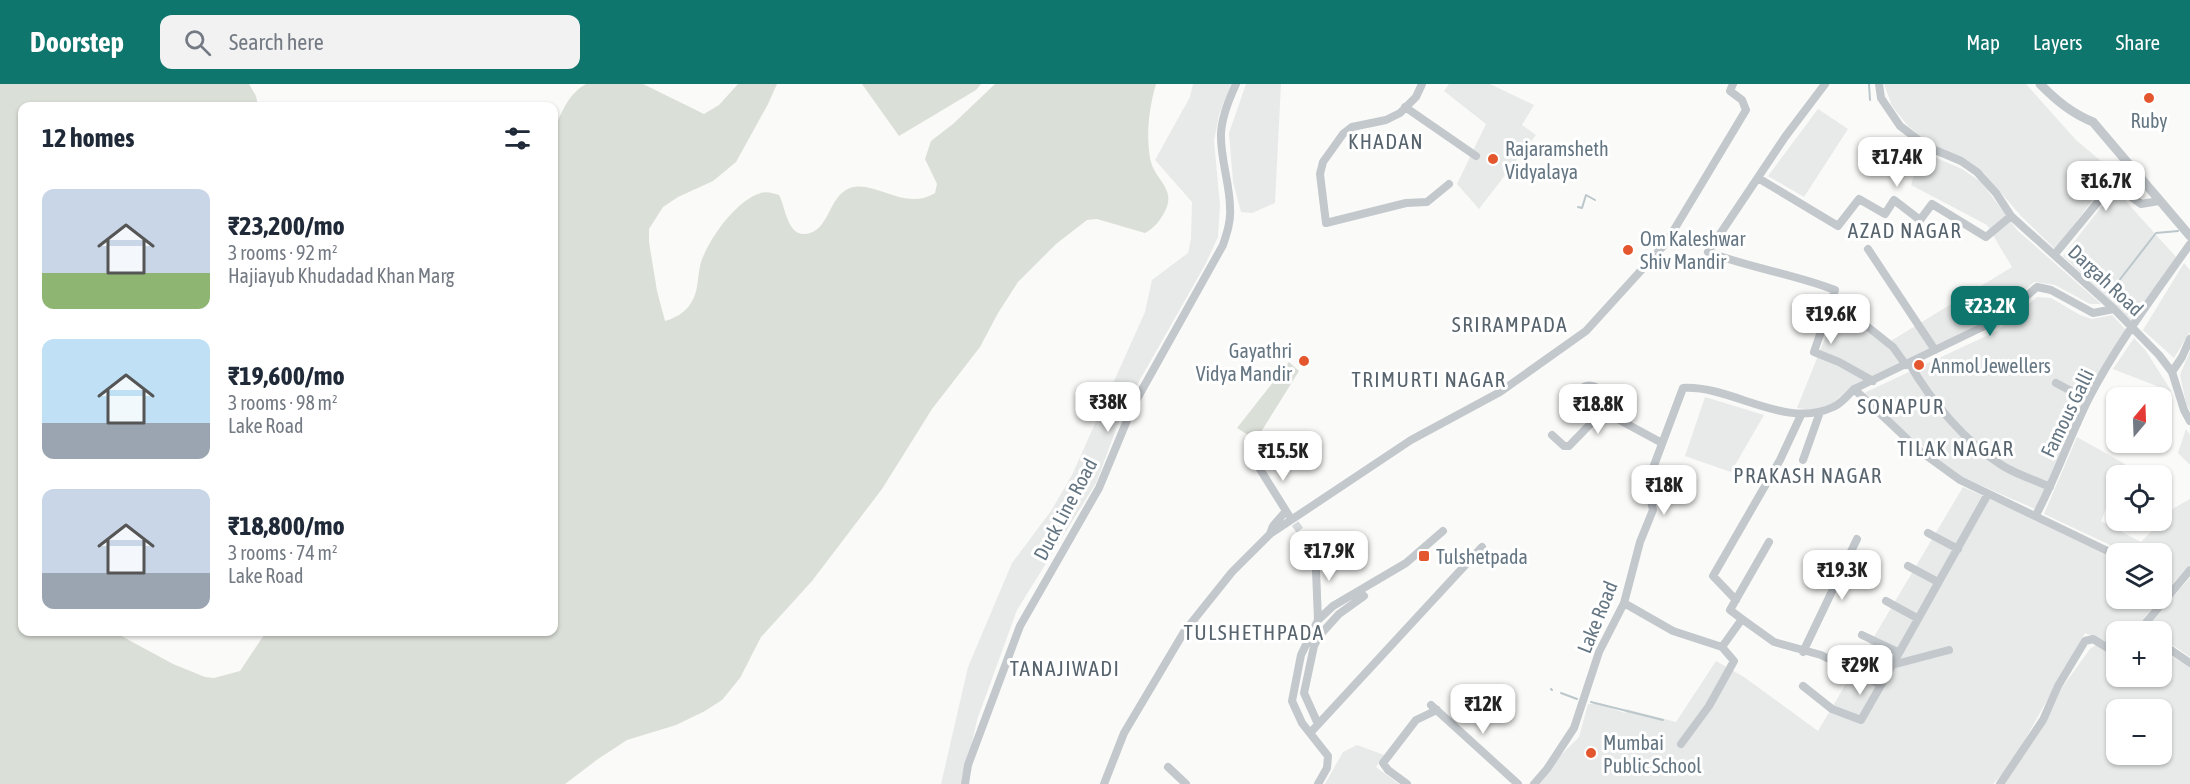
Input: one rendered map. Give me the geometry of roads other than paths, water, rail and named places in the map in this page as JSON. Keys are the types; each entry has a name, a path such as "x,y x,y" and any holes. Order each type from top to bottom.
{"street":[{"name":"Duck Line Road","path":"965,784 968,765 1020,626 1099,488 1133,406 1223,245 1231,207 1223,163 1221,132 1228,102 1236,84"},
{"path":"1422,84 1416,97 1400,113 1386,120 1352,127 1343,134 1323,162 1320,174 1326,223 1406,203 1427,202 1449,184"},
{"path":"1104,784 1124,733 1184,632 1232,572 1270,534 1411,440 1500,392 1586,330 1666,243 1746,110 1742,100 1730,90 1733,84"},
{"path":"1825,84 1785,137 1708,252 1739,264 1812,281 1835,290 1814,352 1839,362 1873,381"},
{"name":"Dargah Road","path":"1879,84 1881,98 1899,126 1928,147 1961,161 1977,172 1996,193 2011,216 2132,327 2172,372 2184,410 2190,421"},
{"path":"2040,84 2057,101 2075,114 2093,122 2190,236"},
{"path":"1406,108 1476,156"},
{"path":"1758,178 1838,226 1859,199 1885,214 1894,200 1920,220 1932,204 1986,237 2011,216"},
{"path":"2055,254 2115,180 2117,186 2141,204 2159,201"},
{"name":"Famous Galli","path":"2036,515 2088,400 2132,327 2190,244"},
{"path":"1868,249 1935,350"},
{"name":"Lake Road","path":"1534,784 1547,769 1574,728 1599,652 1624,603 1640,542 1653,510 1650,476 1683,388 1705,389 1801,415 1820,412 1834,407 1854,389 2001,318 2037,287 2051,290 2093,314 2114,309"},
{"path":"1858,319 1893,347 1931,397 1973,442 2003,466 2050,487"},
{"path":"2172,372 2190,339"},
{"path":"2056,383 2088,400"},
{"path":"1552,435 1564,446 1569,446 1603,411 1607,401 1607,395 1602,390 1589,386 1584,387 1575,396"},
{"path":"1854,389 1938,465 1960,480 2106,550"},
{"path":"1603,411 1662,443"},
{"path":"1803,460 1820,412"},
{"path":"1736,600 1713,576 1780,460 1801,415"},
{"path":"1258,466 1287,512 1273,526 1270,534"},
{"path":"1803,686 1832,709 1861,720 1988,494"},
{"path":"1318,784 1327,768 1328,756 1302,723 1292,701 1301,655 1318,620 1334,606 1406,563 1443,531"},
{"path":"1928,533 1958,549"},
{"path":"1803,652 1857,539"},
{"path":"1770,542 1730,610 1774,642 1803,652 1821,655 1881,685"},
{"path":"1310,544 1316,570 1318,620"},
{"path":"1311,732 1482,547"},
{"path":"1908,566 1938,582"},
{"path":"2172,590 2190,570"},
{"path":"1318,724 1304,693 1314,646 1319,636 1339,614 1364,596"},
{"path":"1886,602 1917,618"},
{"path":"1624,603 1673,631 1722,647 1734,661 1709,706 1681,744"},
{"path":"2148,621 2157,609"},
{"path":"1722,647 1742,619"},
{"path":"1862,635 1898,652"},
{"path":"2000,784 2043,720 2058,686 2085,641 2092,639 2106,647"},
{"path":"1892,665 1949,650"},
{"path":"2172,651 2190,663"},
{"path":"1407,784 1388,770 1383,763 1416,720 1434,708 1518,784"},
{"path":"1168,767 1186,784"}],"waterway":[{"path":"1869,84 1870,100"},
{"path":"1578,207 1582,208 1586,195 1595,200"},
{"path":"2111,291 2156,233 2178,231"},
{"path":"1561,693 1577,699"},
{"path":"1591,702 1663,720"}],"tunnel":[{"path":"1288,514 1310,544"}],"place":[{"name":"Ruby","path":"2149,98"},
{"name":"Rajaramsheth Vidyalaya","path":"1493,159"},
{"name":"Om Kaleshwar Shiv Mandir","path":"1628,250"},
{"name":"Gayathri Vidya Mandir","path":"1304,361"},
{"name":"Anmol Jewellers","path":"1919,365"},
{"name":"Tulshetpada","path":"1424,556"},
{"name":"Mumbai Public School","path":"1591,753"}],"district":[{"name":"KHADAN","path":"1386,141"},
{"name":"AZAD NAGAR","path":"1905,230"},
{"name":"SRIRAMPADA","path":"1510,324"},
{"name":"TRIMURTI NAGAR","path":"1429,379"},
{"name":"SONAPUR","path":"1901,406"},
{"name":"TILAK NAGAR","path":"1956,448"},
{"name":"PRAKASH NAGAR","path":"1808,475"},
{"name":"TULSHETHPADA","path":"1254,632"},
{"name":"TANAJIWADI","path":"1065,668"}]}
